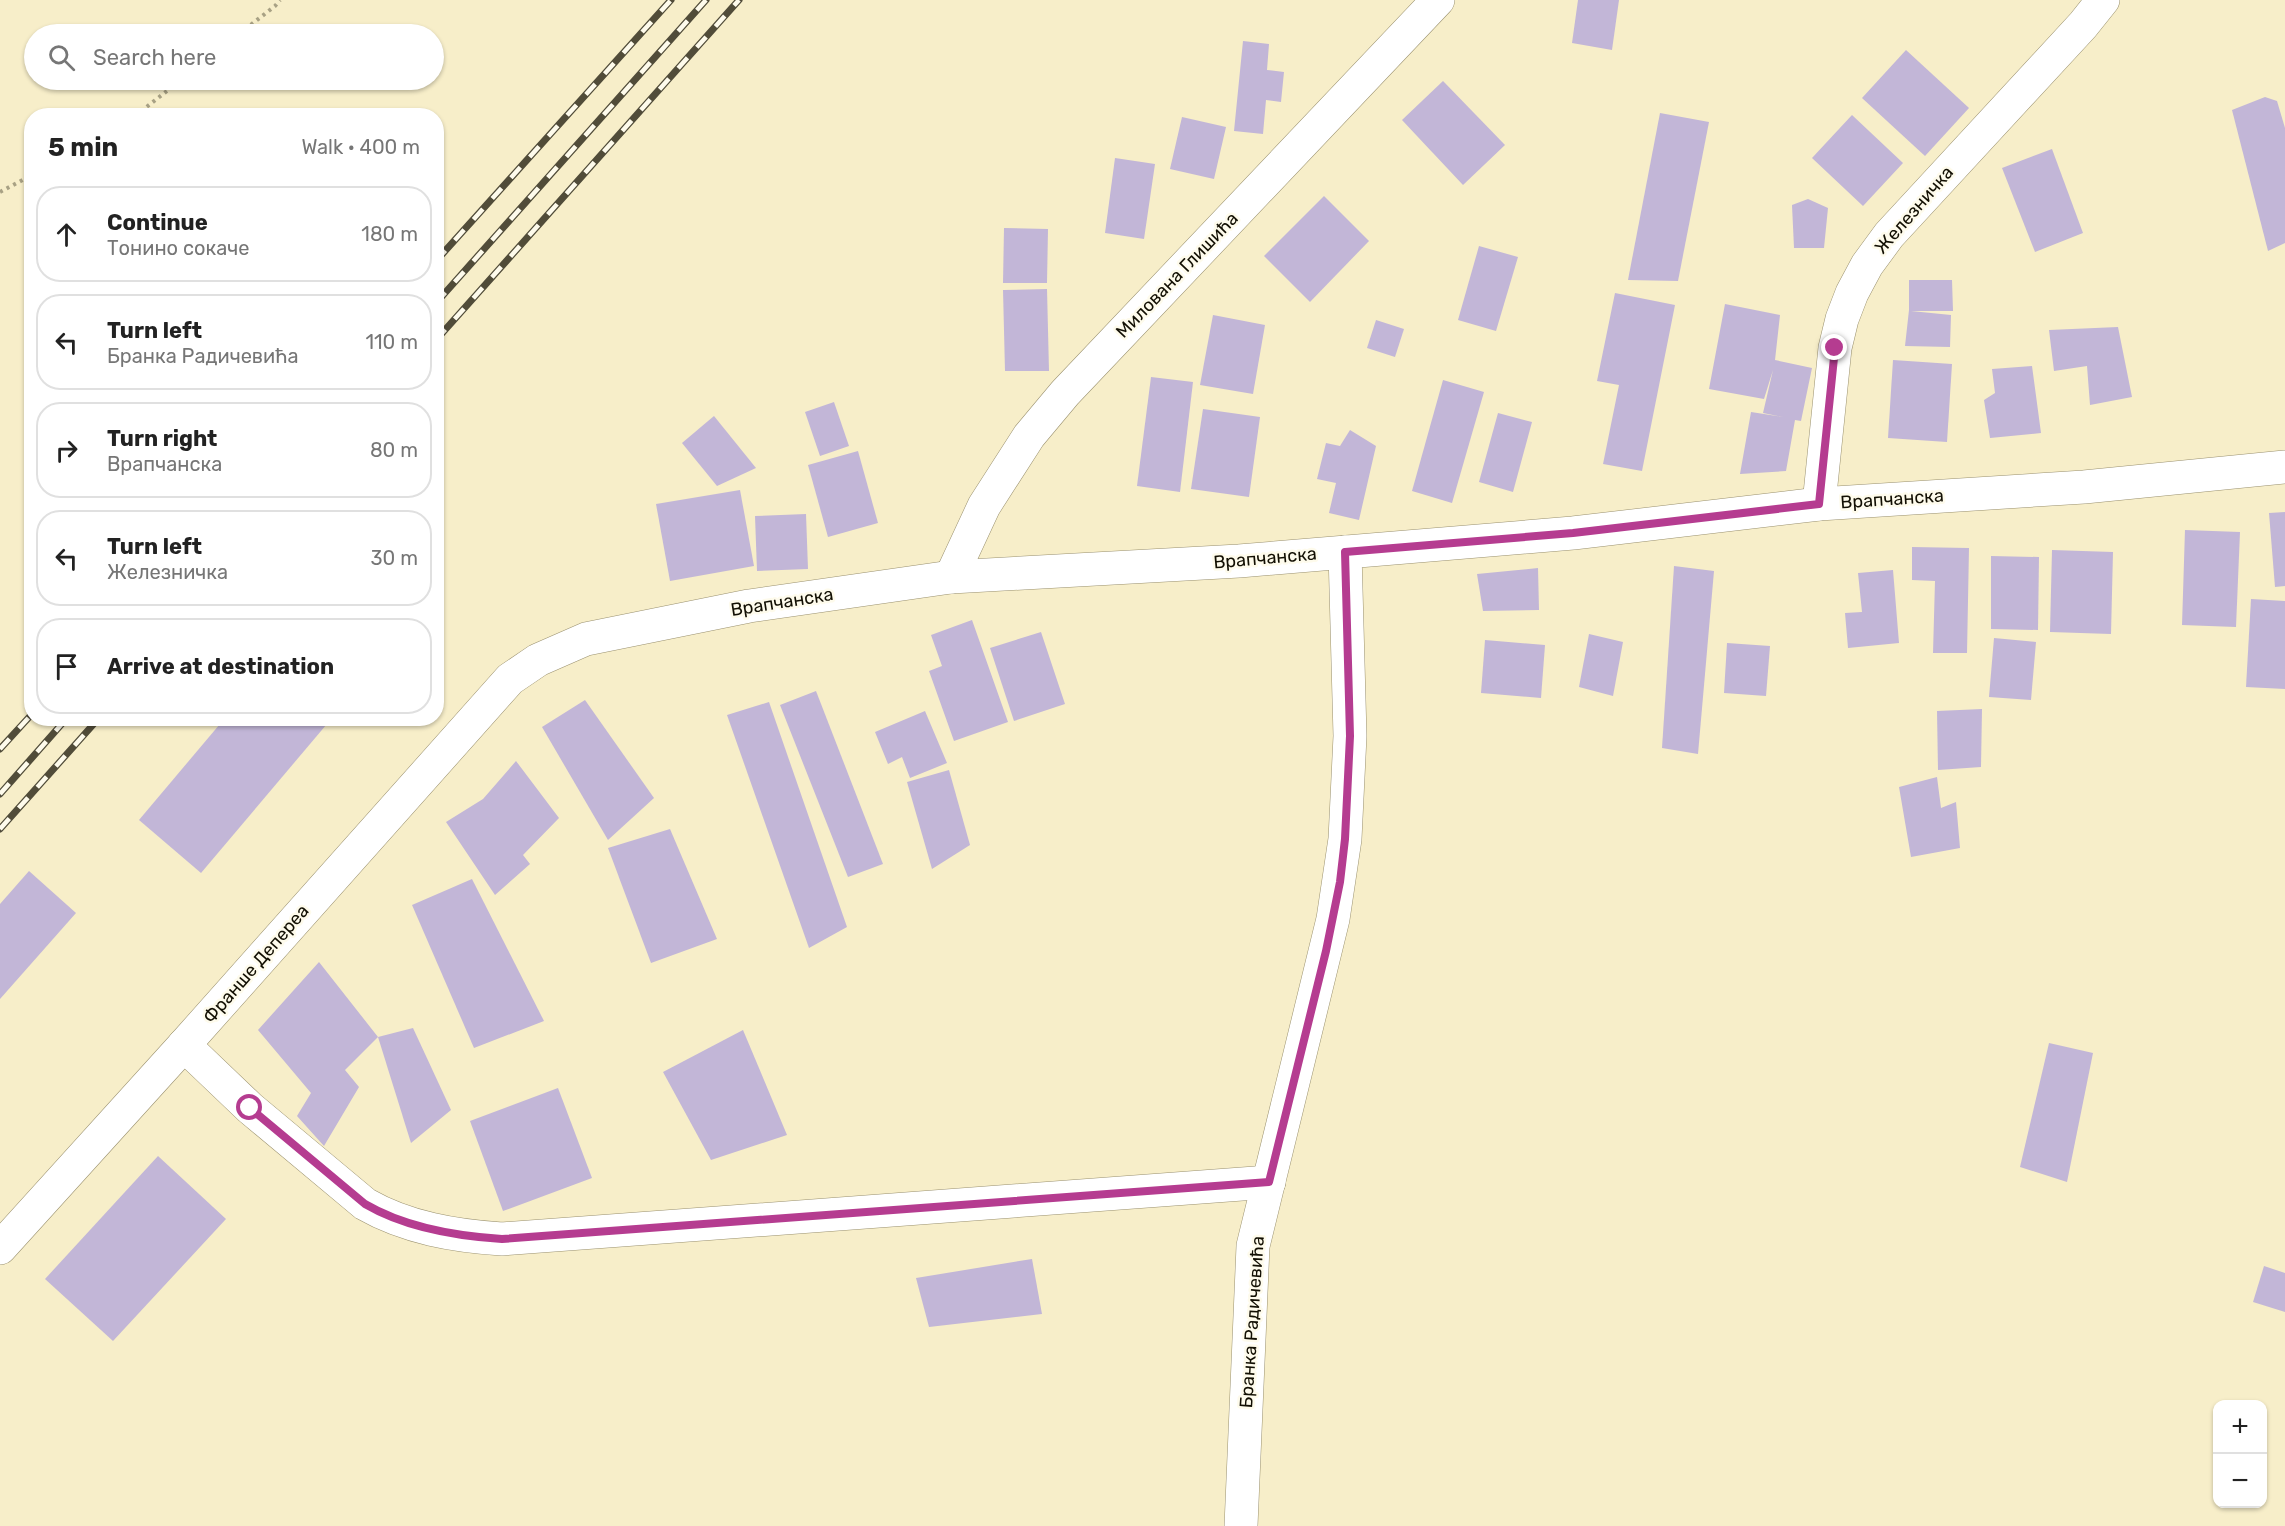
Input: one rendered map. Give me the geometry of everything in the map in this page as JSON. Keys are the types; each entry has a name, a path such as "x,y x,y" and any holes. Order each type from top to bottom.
{"street":[{"name":"Милована Глишића","path":"951,577 984,506 1029,436 1065,393 1438,0"},
{"name":"Железничка","path":"1819,504 1835,348 1842,319 1852,293 1867,265 1889,235 2083,25 2103,0"},
{"name":"Врапчанска","path":"510,679 538,660 586,639 749,606 951,577 1239,561 1573,533 1819,504 2084,487 2285,467"},
{"name":"Бранка Радичевића","path":"1240,1526 1253,1246 1328,940 1340,882 1345,839 1350,736 1345,552"},
{"name":"Франше Депереа","path":"0,1248 510,679"},
{"path":"184,1045 250,1108 365,1204 381,1213 411,1224 470,1237 514,1238 1269,1182"}],"path":[{"path":"252,24 280,0"},
{"path":"145,108 168,90"},
{"path":"0,192 24,179"}],"building":[{"path":"1578,0 1619,0 1612,50 1572,43"},
{"path":"1243,41 1269,44 1267,70 1284,72 1281,102 1266,100 1263,134 1234,131"},
{"path":"1906,50 1969,108 1925,156 1862,98"},
{"path":"1443,81 1505,145 1463,185 1402,120"},
{"path":"2265,97 2277,101 2285,128 2285,243 2268,251 2232,110"},
{"path":"1660,113 1709,122 1678,281 1628,280"},
{"path":"1852,115 1903,163 1863,206 1812,158"},
{"path":"1182,117 1226,127 1214,179 1170,169"},
{"path":"2052,149 2083,233 2035,252 2002,168"},
{"path":"1115,158 1155,164 1144,239 1105,233"},
{"path":"1324,196 1369,241 1310,302 1264,256"},
{"path":"1808,199 1828,208 1824,248 1794,248 1792,205"},
{"path":"1004,228 1048,229 1047,283 1003,283"},
{"path":"1479,246 1518,257 1496,331 1458,320"},
{"path":"1909,280 1952,280 1953,311 1911,311 1951,315 1950,347 1905,346 1909,310"},
{"path":"1047,289 1049,371 1005,371 1003,290"},
{"path":"1615,293 1675,305 1642,471 1603,464 1619,385 1597,381"},
{"path":"1725,304 1780,315 1775,360 1812,368 1801,421 1795,420 1786,471 1740,474 1751,412 1783,417 1763,413 1773,370 1764,399 1709,389"},
{"path":"1213,315 1265,325 1253,394 1200,385"},
{"path":"1376,320 1404,329 1395,357 1367,348"},
{"path":"2118,327 2132,397 2090,405 2087,366 2054,371 2049,330"},
{"path":"1893,360 1952,364 1947,442 1888,438"},
{"path":"2032,366 2041,433 1990,438 1984,400 1995,393 1992,369"},
{"path":"1151,377 1193,382 1180,492 1137,486"},
{"path":"1443,380 1484,392 1452,503 1412,491"},
{"path":"834,402 849,446 820,456 805,412"},
{"path":"1203,409 1260,417 1249,497 1191,489"},
{"path":"1498,413 1532,422 1513,492 1479,482"},
{"path":"714,416 756,468 717,486 682,443"},
{"path":"1350,430 1376,446 1359,520 1329,513 1336,483 1317,479 1326,443 1340,446"},
{"path":"858,451 878,523 828,537 808,465"},
{"path":"740,490 754,566 670,581 656,504"},
{"path":"2285,512 2285,586 2275,587 2269,513"},
{"path":"806,514 808,569 757,571 755,516"},
{"path":"2185,530 2240,532 2236,627 2182,625"},
{"path":"1912,547 1969,548 1967,653 1933,653 1935,581 1912,580"},
{"path":"2052,550 2113,552 2111,634 2050,632"},
{"path":"1991,556 2039,557 2038,630 1991,629"},
{"path":"1674,566 1714,571 1698,754 1662,748"},
{"path":"1538,568 1539,610 1483,611 1477,574"},
{"path":"1893,570 1899,643 1848,648 1845,613 1862,612 1858,573"},
{"path":"2251,599 2285,601 2285,689 2246,687"},
{"path":"972,620 1008,722 954,741 929,671 942,666 931,635"},
{"path":"1041,632 1065,704 1014,721 990,648"},
{"path":"1589,634 1623,642 1613,696 1579,687"},
{"path":"1994,638 2036,642 2031,700 1989,697"},
{"path":"1485,640 1545,645 1541,698 1481,693"},
{"path":"1727,643 1770,646 1766,696 1724,693"},
{"path":"816,691 883,864 848,877 780,705"},
{"path":"585,700 654,798 608,840 542,727"},
{"path":"769,702 847,927 809,948 727,715"},
{"path":"1982,709 1981,767 1938,770 1937,711"},
{"path":"925,711 947,763 910,778 902,757 888,764 875,732"},
{"path":"218,726 325,726 201,873 139,820"},
{"path":"516,761 559,818 523,855 530,864 495,895 446,822 483,799"},
{"path":"949,770 970,845 932,869 907,782"},
{"path":"1937,777 1941,808 1956,802 1960,848 1911,857 1899,787"},
{"path":"670,829 717,939 651,963 608,848"},
{"path":"29,871 76,913 0,999 0,904"},
{"path":"472,879 544,1021 474,1048 412,905"},
{"path":"319,962 378,1037 345,1070 359,1087 324,1146 297,1116 311,1093 258,1030"},
{"path":"413,1028 451,1110 411,1143 378,1037"},
{"path":"743,1030 787,1135 711,1160 663,1072"},
{"path":"2049,1043 2093,1053 2067,1182 2020,1167"},
{"path":"558,1088 592,1178 503,1211 470,1121"},
{"path":"158,1156 226,1219 113,1341 45,1279"},
{"path":"1032,1259 1042,1314 929,1327 916,1278"},
{"path":"2264,1266 2285,1273 2285,1312 2253,1302"}],"railway":[{"path":"444,252 671,0"},
{"path":"444,294 706,0"},
{"path":"444,331 739,0"},
{"path":"0,749 24,723"},
{"path":"0,794 60,726"},
{"path":"0,829 92,726"}],"route":[{"path":"250,1108 365,1204 381,1213 411,1224 470,1237 502,1239 1269,1182 1326,951 1340,882 1345,839 1350,736 1345,552 1573,533 1819,504 1835,348"}]}
